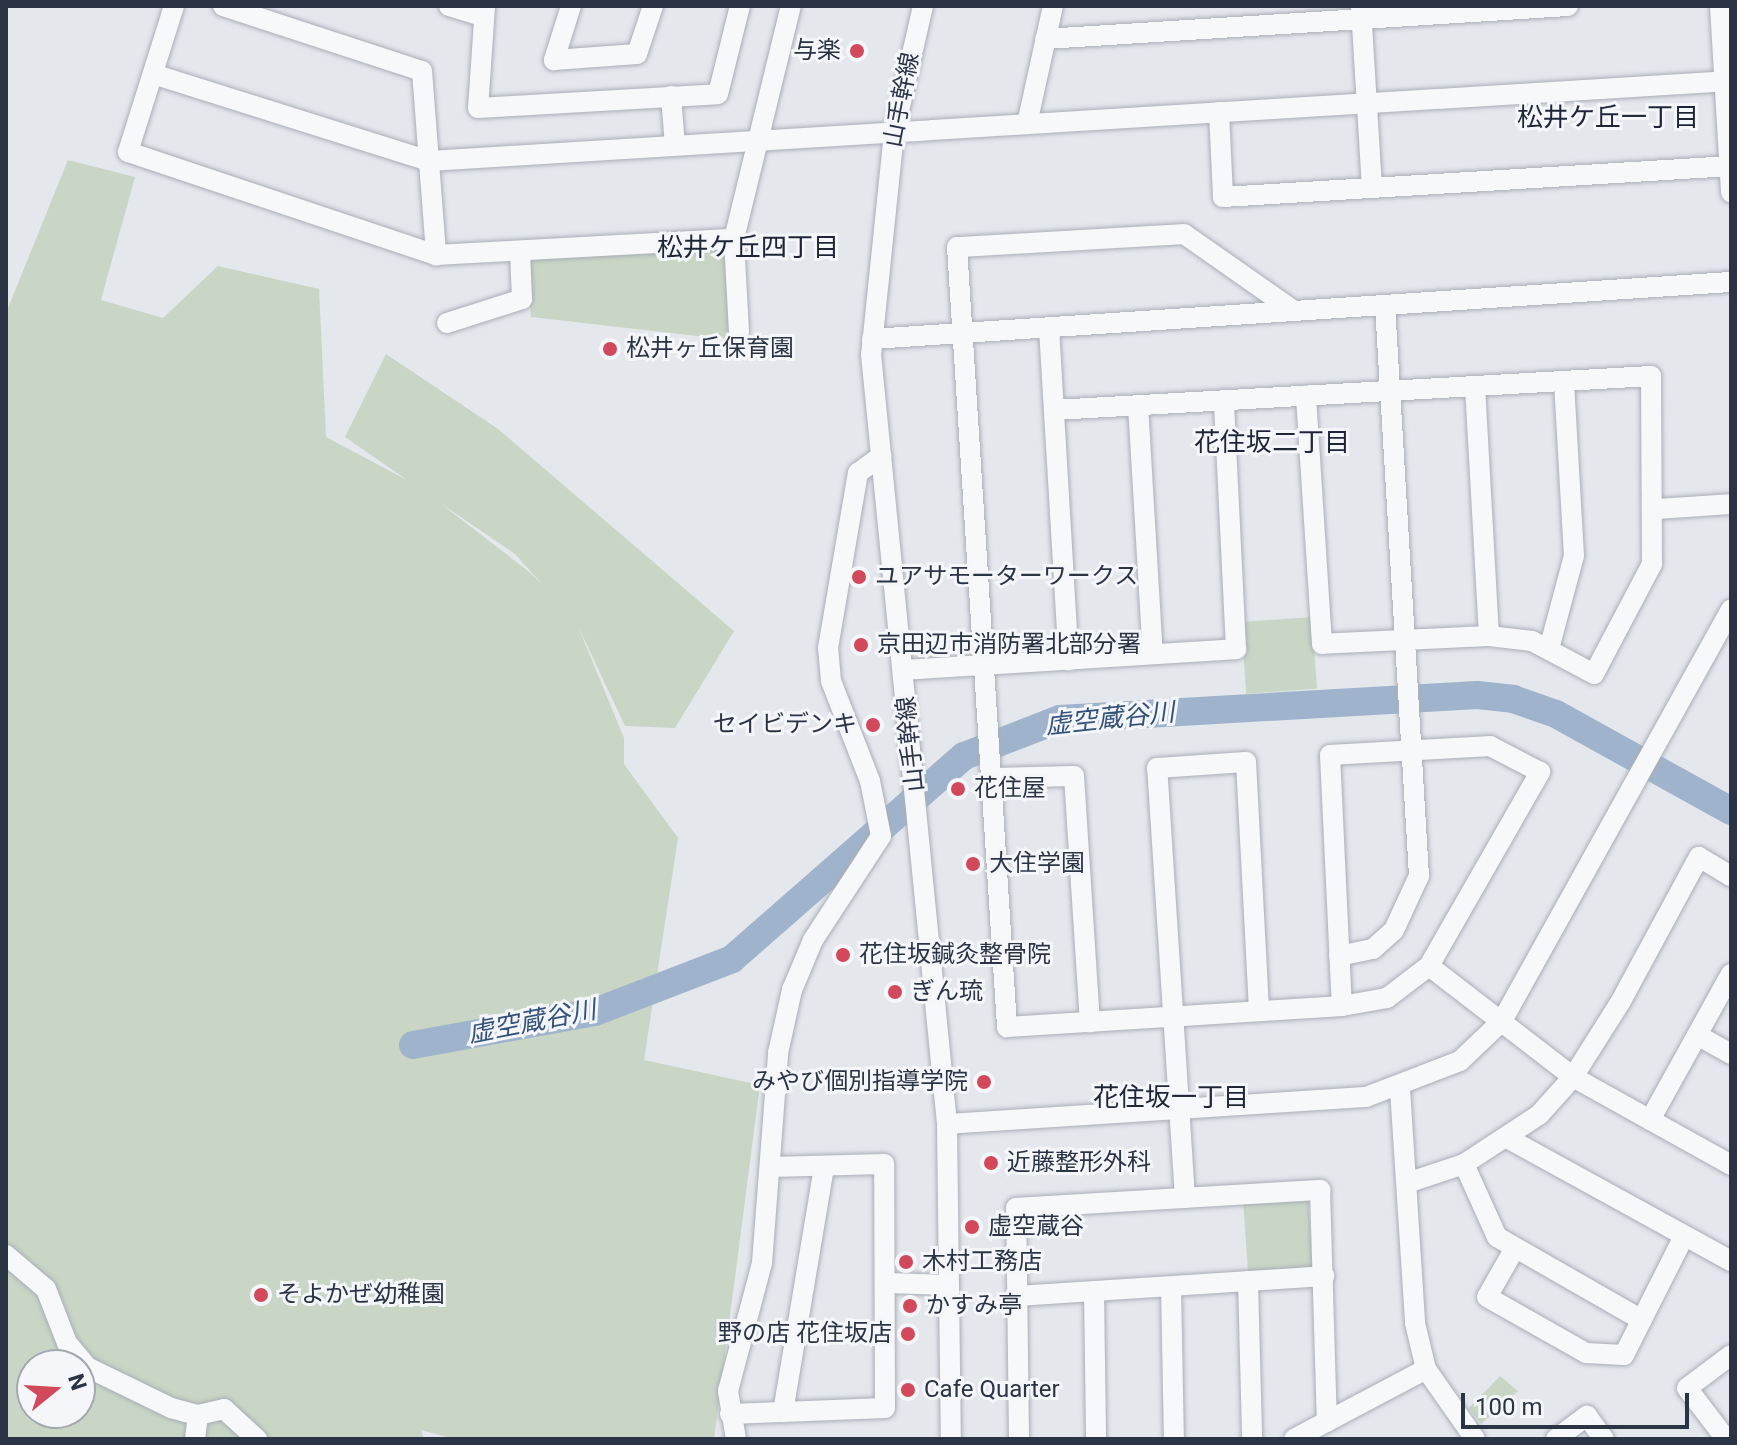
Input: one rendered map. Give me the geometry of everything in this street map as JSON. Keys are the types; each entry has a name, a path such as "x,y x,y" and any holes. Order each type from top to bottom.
{"street":[{"path":"174,6 128,152 436,255 734,239"},
{"path":"223,6 422,71 436,255"},
{"path":"449,6 483,11 478,108 718,94 740,6"},
{"path":"571,6 554,60 637,54 653,6"},
{"path":"739,332 734,239 791,6"},
{"name":"山手幹線","path":"923,6 894,133 872,339 947,1124 951,1439"},
{"path":"1027,124 1053,6"},
{"path":"1045,39 1361,12 1568,6"},
{"path":"1720,6 1728,81 1731,193"},
{"path":"1361,12 1372,188"},
{"path":"153,74 429,161 1728,81"},
{"path":"671,96 675,146"},
{"path":"1219,112 1223,197 1730,166"},
{"path":"1294,311 1184,234 957,247 1007,1027 1342,1006 1387,998 1429,966 1540,772 1490,746 1412,745 1330,755 1342,1006"},
{"path":"447,323 522,299 520,251"},
{"path":"872,339 1731,282"},
{"path":"1339,956 1373,949 1414,898 1419,876 1385,305"},
{"path":"1049,328 1069,660"},
{"path":"1054,410 1651,376 1656,509 1652,564 1594,674 1549,649 1489,636 1405,648 1322,644 1306,396"},
{"path":"1549,649 1574,556 1564,381"},
{"path":"1475,386 1489,636"},
{"path":"903,670 1236,649 1224,400"},
{"path":"1138,405 1153,654"},
{"path":"736,1439 730,1414 734,1357 762,1263 778,1053 792,990 813,940 881,836 878,809 831,681 828,648 858,473 881,456"},
{"path":"1656,509 1731,504"},
{"path":"947,1124 1180,1111 1400,1089 1460,1061 1502,1021 1640,781 1731,609"},
{"path":"1185,1198 1157,768 1246,762 1259,1011"},
{"path":"992,778 1074,776 1090,1022"},
{"path":"1407,1183 1464,1164 1509,1139 1573,1077 1699,857 1731,876"},
{"path":"1429,966 1573,1077 1731,1165"},
{"path":"1650,1120 1731,974"},
{"path":"1697,1035 1731,1054"},
{"path":"1400,1089 1415,1323 1426,1369 1475,1439"},
{"path":"1509,1139 1731,1261"},
{"path":"730,1414 885,1408 887,1283 884,1164 771,1167"},
{"path":"1464,1164 1497,1237 1642,1320"},
{"path":"783,1412 824,1167"},
{"path":"1019,1439 1016,1208 1320,1190 1327,1422"},
{"path":"1515,1248 1487,1297 1586,1353 1624,1355 1684,1236"},
{"path":"6,1255 46,1289 67,1343 87,1367 155,1403 198,1415 224,1409 257,1439"},
{"path":"1017,1296 1324,1276"},
{"path":"1248,1281 1252,1439"},
{"path":"887,1283 949,1285"},
{"path":"1171,1287 1174,1439"},
{"path":"1094,1291 1096,1439"},
{"path":"1726,1439 1687,1388 1731,1355"},
{"path":"1294,1439 1426,1369"},
{"path":"195,1439 198,1415"},
{"path":"1556,1439 1587,1416 1604,1439"}],"green space":[{"path":"68,160 135,177 101,300 163,318 218,266 319,289 326,437 407,480 345,437 386,354 498,429 734,631 675,728 625,726 577,624 624,738 624,764 678,838 644,1060 760,1085 714,1439 454,1439 421,1430 424,1439 6,1439 6,313","holes":["440,503 515,554 542,584"]},
{"path":"725,244 732,340 531,317 526,265 532,257"},
{"path":"1312,617 1317,689 1246,694 1241,622"},
{"path":"1308,1198 1313,1269 1248,1273 1243,1203"},
{"path":"1500,1376 1518,1391 1481,1424 1469,1408"}],"waterway":[{"name":"虚空蔵谷川","path":"413,1045 595,1012 732,959 964,756 1060,719 1477,695 1513,699 1556,714 1731,811"}],"place":[{"name":"与楽","path":"857,51"},
{"name":"松井ヶ丘保育園","path":"610,349"},
{"name":"ユアサモーターワークス","path":"859,577"},
{"name":"京田辺市消防署北部分署","path":"861,645"},
{"name":"セイビデンキ","path":"873,725"},
{"name":"花住屋","path":"958,789"},
{"name":"大住学園","path":"973,864"},
{"name":"花住坂鍼灸整骨院","path":"843,955"},
{"name":"ぎん琉","path":"895,992"},
{"name":"みやび個別指導学院","path":"984,1082"},
{"name":"近藤整形外科","path":"991,1163"},
{"name":"虚空蔵谷","path":"972,1227"},
{"name":"木村工務店","path":"906,1262"},
{"name":"そよかぜ幼稚園","path":"261,1295"},
{"name":"かすみ亭","path":"910,1306"},
{"name":"野の店 花住坂店","path":"908,1334"},
{"name":"Cafe Quarter","path":"908,1390"}],"district":[{"name":"松井ケ丘一丁目","path":"1608,118"},
{"name":"松井ケ丘四丁目","path":"748,248"},
{"name":"花住坂二丁目","path":"1272,443"},
{"name":"花住坂一丁目","path":"1171,1098"}]}
